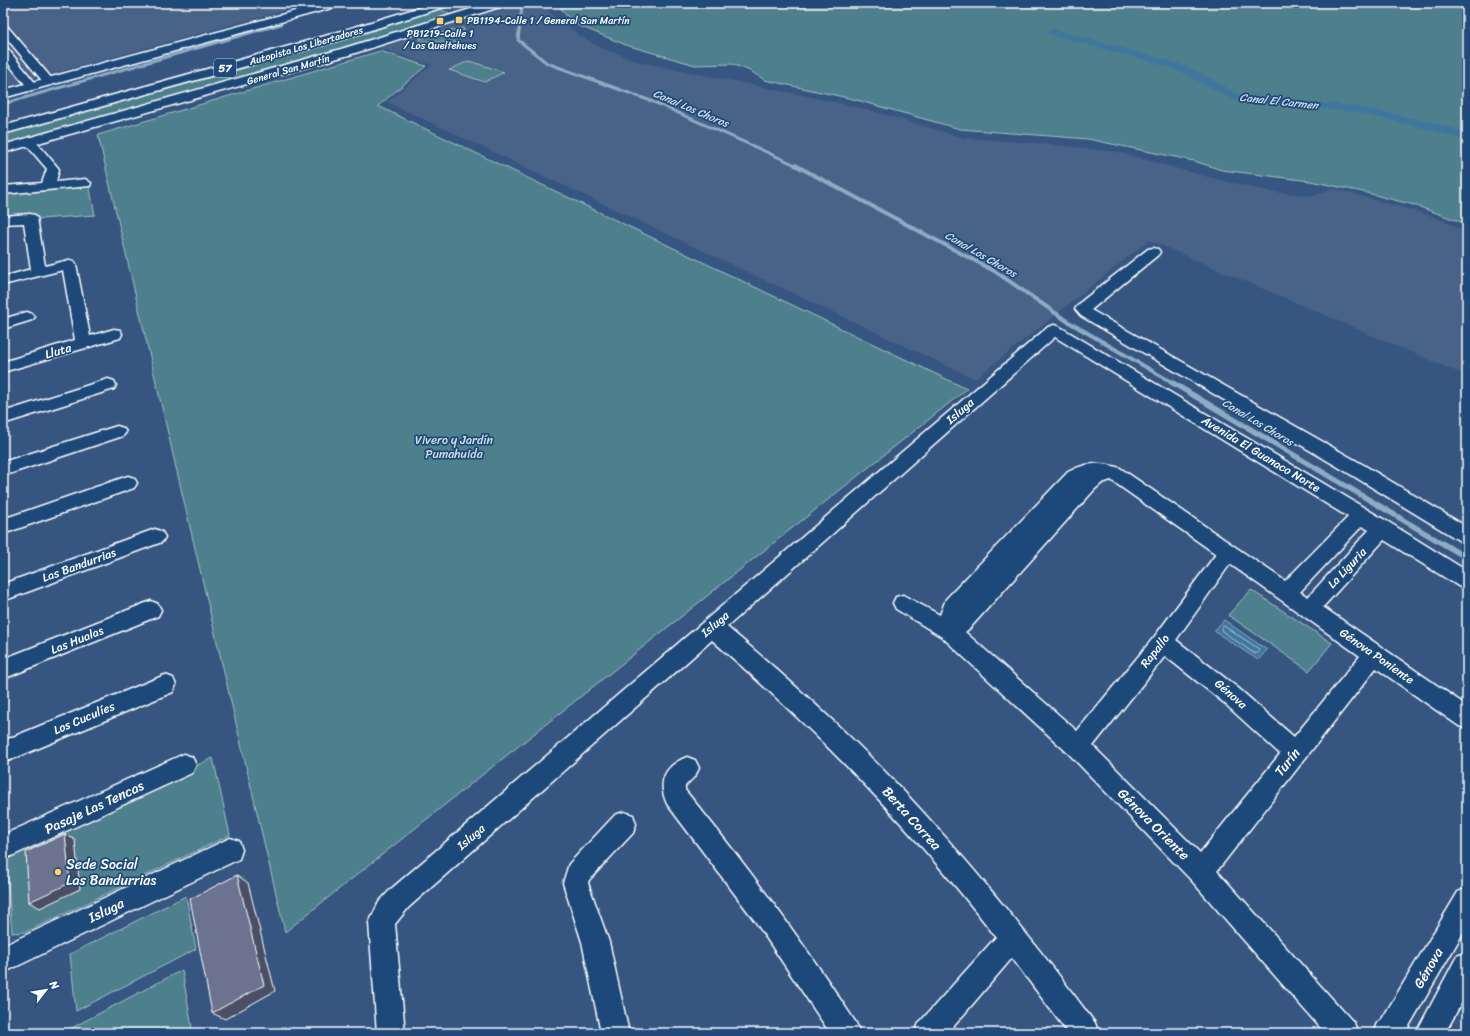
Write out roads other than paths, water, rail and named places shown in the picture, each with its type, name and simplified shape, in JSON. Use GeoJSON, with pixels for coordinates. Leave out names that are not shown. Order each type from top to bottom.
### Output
{"type":"FeatureCollection","features":[{"type":"Feature","properties":{"kind":"main road"},"geometry":{"type":"LineString","coordinates":[[3,94],[317,7],[339,3]]}},
{"type":"Feature","properties":{"kind":"main road","name":"Autopista Los Libertadores"},"geometry":{"type":"LineString","coordinates":[[215,58],[410,3]]}},
{"type":"Feature","properties":{"kind":"main road","name":"Autopista Los Libertadores"},"geometry":{"type":"LineString","coordinates":[[3,130],[342,35],[446,3]]}},
{"type":"Feature","properties":{"kind":"main road","name":"General San Martín"},"geometry":{"type":"LineString","coordinates":[[3,149],[345,52],[502,3]]}},
{"type":"Feature","properties":{"kind":"street"},"geometry":{"type":"LineString","coordinates":[[317,7],[332,3]]}},
{"type":"Feature","properties":{"kind":"street"},"geometry":{"type":"LineString","coordinates":[[3,28],[49,82]]}},
{"type":"Feature","properties":{"kind":"street"},"geometry":{"type":"LineString","coordinates":[[3,50],[32,86]]}},
{"type":"Feature","properties":{"kind":"street"},"geometry":{"type":"LineString","coordinates":[[29,141],[53,169],[53,174],[48,186]]}},
{"type":"Feature","properties":{"kind":"street"},"geometry":{"type":"LineString","coordinates":[[3,190],[85,182]]}},
{"type":"Feature","properties":{"kind":"street"},"geometry":{"type":"LineString","coordinates":[[3,220],[30,218],[39,272]]}},
{"type":"Feature","properties":{"kind":"street"},"geometry":{"type":"LineString","coordinates":[[1153,252],[1087,304],[1083,309],[1086,313],[1349,465],[1467,536]]}},
{"type":"Feature","properties":{"kind":"street"},"geometry":{"type":"LineString","coordinates":[[3,281],[69,264],[84,343]]}},
{"type":"Feature","properties":{"kind":"street"},"geometry":{"type":"LineString","coordinates":[[3,324],[27,317]]}},
{"type":"Feature","properties":{"kind":"street","name":"Avenida El Guanaco Norte"},"geometry":{"type":"LineString","coordinates":[[1054,330],[1361,514],[1467,581]]}},
{"type":"Feature","properties":{"kind":"street","name":"Isluga"},"geometry":{"type":"LineString","coordinates":[[392,1033],[382,923],[388,911],[400,898],[1054,330]]}},
{"type":"Feature","properties":{"kind":"street","name":"Lluta"},"geometry":{"type":"LineString","coordinates":[[3,367],[114,334]]}},
{"type":"Feature","properties":{"kind":"street"},"geometry":{"type":"LineString","coordinates":[[3,418],[108,385]]}},
{"type":"Feature","properties":{"kind":"street"},"geometry":{"type":"LineString","coordinates":[[3,469],[117,432]]}},
{"type":"Feature","properties":{"kind":"street"},"geometry":{"type":"LineString","coordinates":[[949,631],[963,622],[1026,540],[1088,484],[1105,474],[1114,473],[1287,592],[1361,514]]}},
{"type":"Feature","properties":{"kind":"street"},"geometry":{"type":"LineString","coordinates":[[3,527],[128,483]]}},
{"type":"Feature","properties":{"kind":"street","name":"La Liguria"},"geometry":{"type":"LineString","coordinates":[[1310,608],[1383,528]]}},
{"type":"Feature","properties":{"kind":"street","name":"Las Bandurrias"},"geometry":{"type":"LineString","coordinates":[[3,593],[155,537]]}},
{"type":"Feature","properties":{"kind":"street","name":"Rapallo"},"geometry":{"type":"LineString","coordinates":[[1078,747],[1163,642],[1228,552]]}},
{"type":"Feature","properties":{"kind":"street","name":"Génova Poniente"},"geometry":{"type":"LineString","coordinates":[[1287,592],[1467,719]]}},
{"type":"Feature","properties":{"kind":"street","name":"Génova Oriente"},"geometry":{"type":"LineString","coordinates":[[903,603],[949,631],[1078,747],[1201,872],[1344,1033]]}},
{"type":"Feature","properties":{"kind":"street","name":"Las Hualas"},"geometry":{"type":"LineString","coordinates":[[3,669],[151,610]]}},
{"type":"Feature","properties":{"kind":"street","name":"Berta Correa"},"geometry":{"type":"LineString","coordinates":[[712,627],[800,703],[873,775],[923,829],[1013,938],[1085,1033]]}},
{"type":"Feature","properties":{"kind":"street","name":"Génova"},"geometry":{"type":"LineString","coordinates":[[1163,642],[1212,678],[1253,713],[1294,752]]}},
{"type":"Feature","properties":{"kind":"street","name":"Turín"},"geometry":{"type":"LineString","coordinates":[[1201,872],[1294,752],[1374,654]]}},
{"type":"Feature","properties":{"kind":"street","name":"Los Cuculíes"},"geometry":{"type":"LineString","coordinates":[[3,752],[165,684]]}},
{"type":"Feature","properties":{"kind":"street","name":"Pasaje Las Tencas"},"geometry":{"type":"LineString","coordinates":[[3,848],[184,765]]}},
{"type":"Feature","properties":{"kind":"street"},"geometry":{"type":"LineString","coordinates":[[687,768],[674,780],[673,791],[675,796],[749,889],[804,967],[846,1033]]}},
{"type":"Feature","properties":{"kind":"street"},"geometry":{"type":"LineString","coordinates":[[615,1033],[594,935],[576,890],[575,881],[578,873],[624,824]]}},
{"type":"Feature","properties":{"kind":"street","name":"Isluga"},"geometry":{"type":"LineString","coordinates":[[3,960],[230,850]]}},
{"type":"Feature","properties":{"kind":"street","name":"Génova"},"geometry":{"type":"LineString","coordinates":[[1387,1033],[1392,1029],[1467,901]]}},
{"type":"Feature","properties":{"kind":"street"},"geometry":{"type":"LineString","coordinates":[[929,1033],[1013,938]]}},
{"type":"Feature","properties":{"kind":"street"},"geometry":{"type":"LineString","coordinates":[[1430,1033],[1467,966]]}},
{"type":"Feature","properties":{"kind":"water"},"geometry":{"type":"Polygon","coordinates":[[[1224,620],[1267,650],[1258,660],[1214,631],[1224,620]]]}},
{"type":"Feature","properties":{"kind":"waterway","name":"Canal Los Choros"},"geometry":{"type":"LineString","coordinates":[[519,3],[522,7],[518,40],[547,63],[651,101],[798,166]]}},
{"type":"Feature","properties":{"kind":"waterway"},"geometry":{"type":"LineString","coordinates":[[3,104],[281,24]]}},
{"type":"Feature","properties":{"kind":"waterway","name":"Canal El Carmen"},"geometry":{"type":"LineString","coordinates":[[1052,32],[1170,64],[1193,73],[1224,92],[1237,98],[1355,109],[1439,128],[1467,137]]}},
{"type":"Feature","properties":{"kind":"waterway","name":"Canal Los Choros"},"geometry":{"type":"LineString","coordinates":[[795,165],[996,272],[1067,321],[1173,383]]}},
{"type":"Feature","properties":{"kind":"waterway","name":"Canal Los Choros"},"geometry":{"type":"LineString","coordinates":[[1171,382],[1467,558]]}},
{"type":"Feature","properties":{"kind":"place","name":"PB1194-Calle 1 / General San Martín"},"geometry":{"type":"Point","coordinates":[459,20]}},
{"type":"Feature","properties":{"kind":"place","name":"PB1219-Calle 1 / Los Queltehues"},"geometry":{"type":"Point","coordinates":[440,21]}},
{"type":"Feature","properties":{"kind":"place","name":"Sede Social Las Bandurrias"},"geometry":{"type":"Point","coordinates":[58,872]}},
{"type":"Feature","properties":{"kind":"park label","name":"Vivero y Jardín Pumahuida"},"geometry":{"type":"Point","coordinates":[454,447]}}]}
